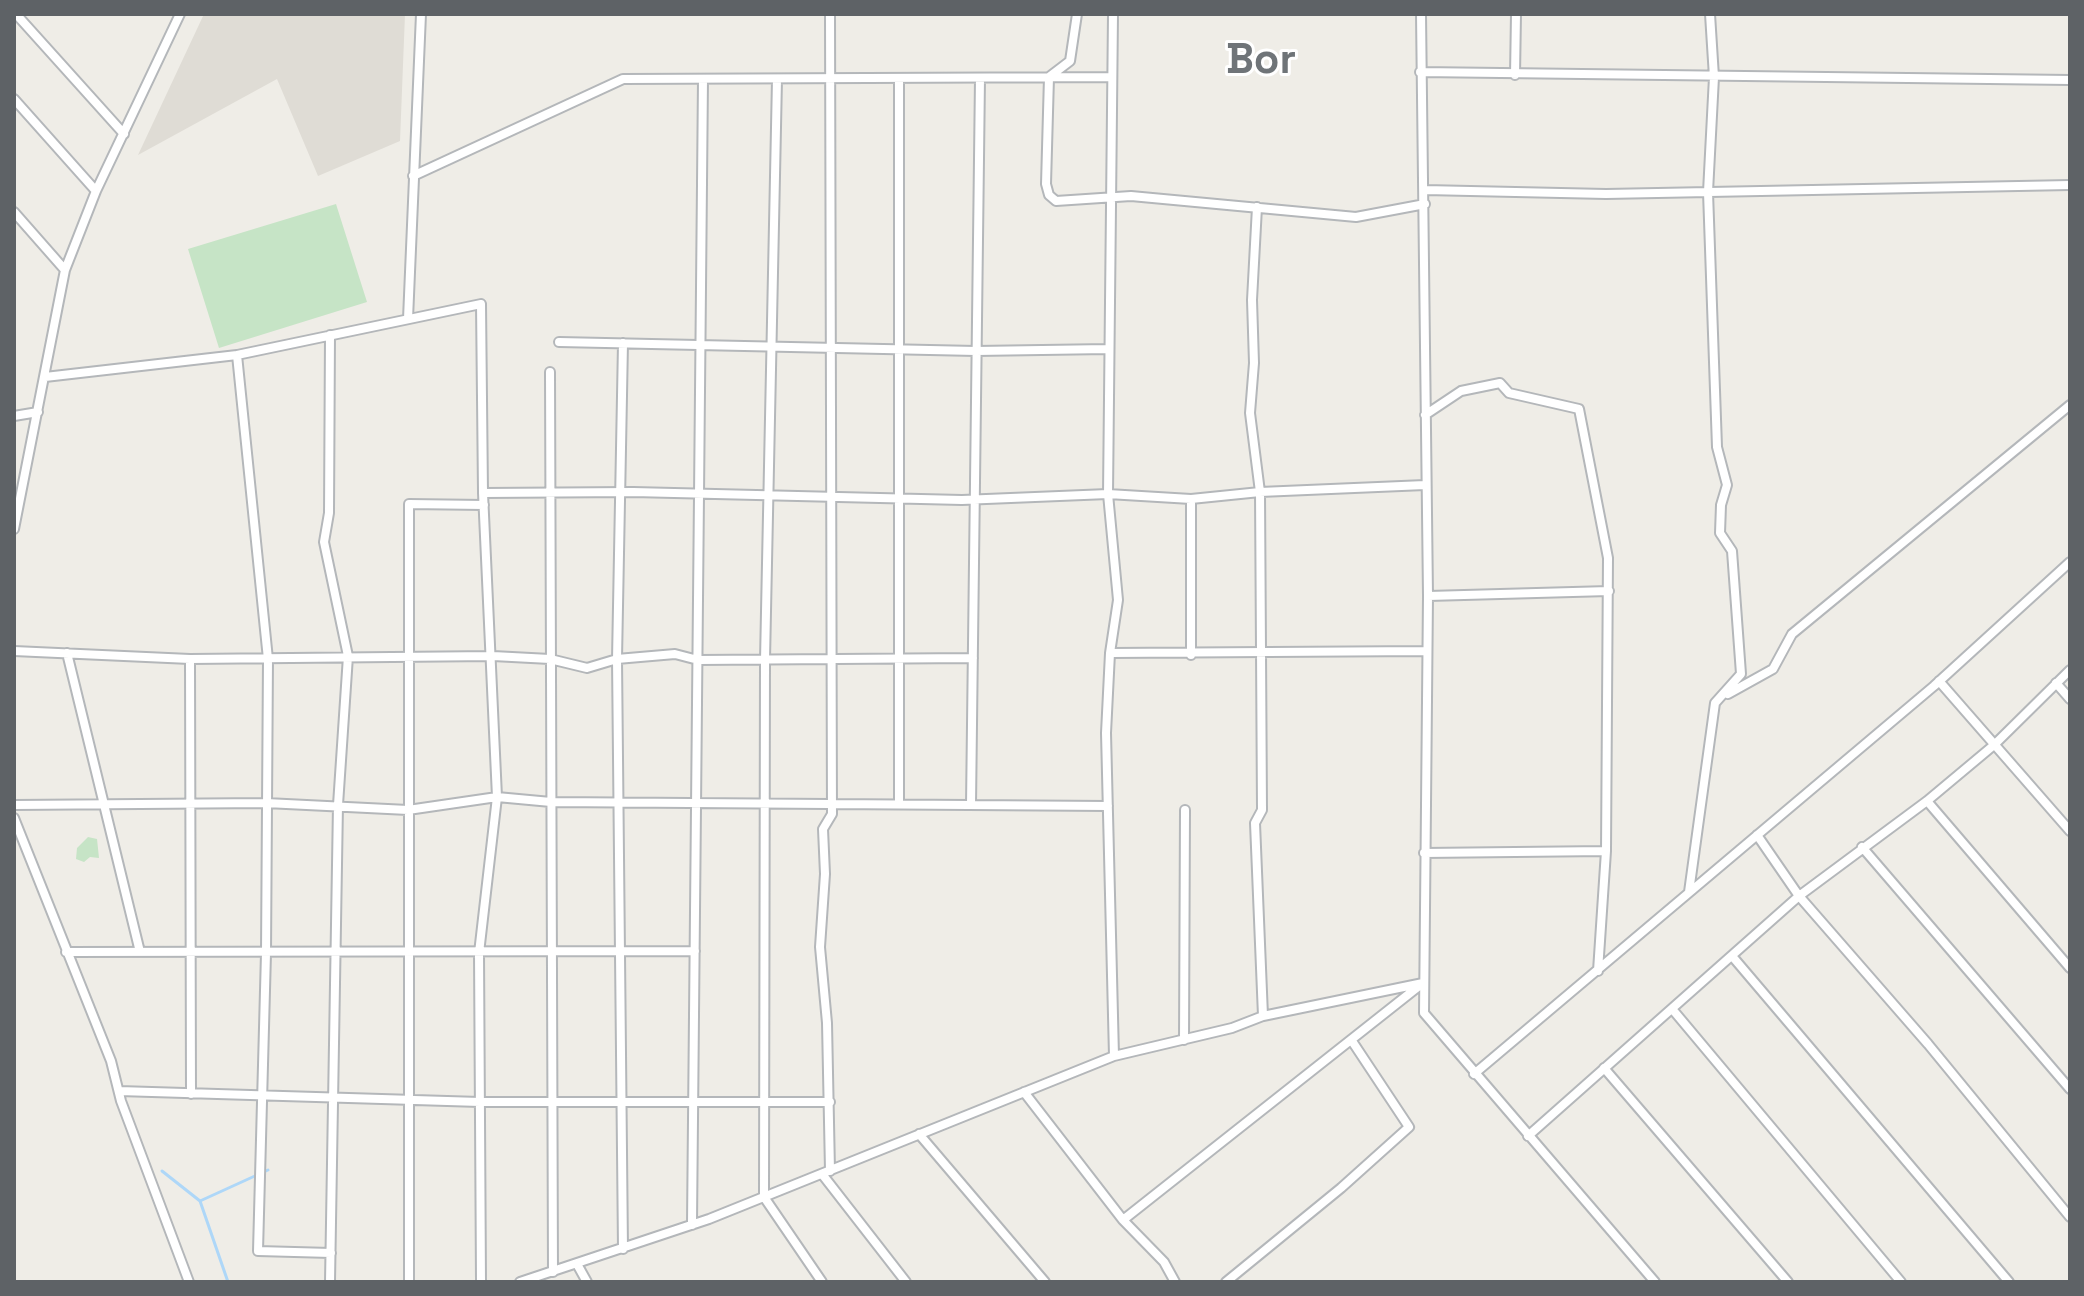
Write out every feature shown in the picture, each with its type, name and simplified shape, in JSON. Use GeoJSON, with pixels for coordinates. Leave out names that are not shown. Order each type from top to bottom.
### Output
{"type":"FeatureCollection","features":[{"type":"Feature","properties":{"kind":"street"},"geometry":{"type":"LineString","coordinates":[[16,14],[124,134]]}},
{"type":"Feature","properties":{"kind":"street"},"geometry":{"type":"LineString","coordinates":[[14,529],[65,270],[96,191],[180,14]]}},
{"type":"Feature","properties":{"kind":"street"},"geometry":{"type":"LineString","coordinates":[[408,319],[421,14]]}},
{"type":"Feature","properties":{"kind":"street"},"geometry":{"type":"LineString","coordinates":[[830,14],[833,802],[832,814],[823,829],[825,874],[820,947],[830,1102],[826,1172],[906,1282]]}},
{"type":"Feature","properties":{"kind":"street"},"geometry":{"type":"LineString","coordinates":[[1077,14],[1070,61],[1049,77],[1045,148],[1049,195],[1066,202],[1113,197],[1356,217],[1425,204]]}},
{"type":"Feature","properties":{"kind":"street"},"geometry":{"type":"LineString","coordinates":[[1113,14],[1108,494],[1118,591],[1110,653],[1106,733],[1114,1056]]}},
{"type":"Feature","properties":{"kind":"street"},"geometry":{"type":"LineString","coordinates":[[1421,14],[1428,596],[1424,1013],[1655,1282]]}},
{"type":"Feature","properties":{"kind":"street"},"geometry":{"type":"LineString","coordinates":[[1515,75],[1516,14]]}},
{"type":"Feature","properties":{"kind":"street"},"geometry":{"type":"LineString","coordinates":[[1689,892],[1715,703],[1741,674],[1732,551],[1720,533],[1721,505],[1727,485],[1717,447],[1708,192],[1714,77],[1710,14]]}},
{"type":"Feature","properties":{"kind":"street"},"geometry":{"type":"LineString","coordinates":[[1420,72],[2070,80]]}},
{"type":"Feature","properties":{"kind":"street"},"geometry":{"type":"LineString","coordinates":[[413,176],[623,79],[1112,77]]}},
{"type":"Feature","properties":{"kind":"street"},"geometry":{"type":"LineString","coordinates":[[899,78],[899,803]]}},
{"type":"Feature","properties":{"kind":"street"},"geometry":{"type":"LineString","coordinates":[[971,805],[980,78]]}},
{"type":"Feature","properties":{"kind":"street"},"geometry":{"type":"LineString","coordinates":[[692,1225],[703,79]]}},
{"type":"Feature","properties":{"kind":"street"},"geometry":{"type":"LineString","coordinates":[[777,79],[763,802],[764,1197],[822,1282]]}},
{"type":"Feature","properties":{"kind":"street"},"geometry":{"type":"LineString","coordinates":[[14,99],[96,191]]}},
{"type":"Feature","properties":{"kind":"street"},"geometry":{"type":"LineString","coordinates":[[1425,190],[1708,192],[2070,185]]}},
{"type":"Feature","properties":{"kind":"street"},"geometry":{"type":"LineString","coordinates":[[1257,207],[1250,413],[1260,492],[1262,810],[1255,823],[1263,1016]]}},
{"type":"Feature","properties":{"kind":"street"},"geometry":{"type":"LineString","coordinates":[[14,212],[65,270]]}},
{"type":"Feature","properties":{"kind":"street"},"geometry":{"type":"LineString","coordinates":[[45,377],[237,355],[481,304],[483,493],[493,656],[497,797],[479,953],[481,1282]]}},
{"type":"Feature","properties":{"kind":"street"},"geometry":{"type":"LineString","coordinates":[[330,335],[329,513],[324,542],[348,656],[338,805],[330,1282]]}},
{"type":"Feature","properties":{"kind":"street"},"geometry":{"type":"LineString","coordinates":[[559,342],[976,351],[1108,349]]}},
{"type":"Feature","properties":{"kind":"street"},"geometry":{"type":"LineString","coordinates":[[623,343],[617,659],[623,1249]]}},
{"type":"Feature","properties":{"kind":"street"},"geometry":{"type":"LineString","coordinates":[[237,355],[268,659],[266,953],[258,1251],[331,1253]]}},
{"type":"Feature","properties":{"kind":"street"},"geometry":{"type":"LineString","coordinates":[[550,372],[553,1272]]}},
{"type":"Feature","properties":{"kind":"street"},"geometry":{"type":"LineString","coordinates":[[1425,415],[1461,391],[1500,383],[1509,393],[1579,409],[1608,558],[1606,851],[1598,971]]}},
{"type":"Feature","properties":{"kind":"street"},"geometry":{"type":"LineString","coordinates":[[1715,703],[1743,682],[1773,669],[1792,634],[2070,405]]}},
{"type":"Feature","properties":{"kind":"street"},"geometry":{"type":"LineString","coordinates":[[14,416],[38,412]]}},
{"type":"Feature","properties":{"kind":"street"},"geometry":{"type":"LineString","coordinates":[[483,493],[700,493],[975,500],[1108,494],[1191,499],[1260,492],[1425,485]]}},
{"type":"Feature","properties":{"kind":"street"},"geometry":{"type":"LineString","coordinates":[[1191,499],[1191,655]]}},
{"type":"Feature","properties":{"kind":"street"},"geometry":{"type":"LineString","coordinates":[[409,1282],[409,504],[484,505]]}},
{"type":"Feature","properties":{"kind":"street"},"geometry":{"type":"LineString","coordinates":[[1474,1074],[1939,681],[2070,562]]}},
{"type":"Feature","properties":{"kind":"street"},"geometry":{"type":"LineString","coordinates":[[1428,596],[1609,591]]}},
{"type":"Feature","properties":{"kind":"street"},"geometry":{"type":"LineString","coordinates":[[14,651],[190,659],[493,656],[550,659],[587,668],[617,659],[675,654],[698,660],[973,658]]}},
{"type":"Feature","properties":{"kind":"street"},"geometry":{"type":"LineString","coordinates":[[1110,653],[1191,655],[1427,651]]}},
{"type":"Feature","properties":{"kind":"street"},"geometry":{"type":"LineString","coordinates":[[67,653],[101,804],[140,952]]}},
{"type":"Feature","properties":{"kind":"street"},"geometry":{"type":"LineString","coordinates":[[190,659],[191,1094]]}},
{"type":"Feature","properties":{"kind":"street"},"geometry":{"type":"LineString","coordinates":[[1528,1136],[1799,896],[1927,801],[1994,745],[2070,670]]}},
{"type":"Feature","properties":{"kind":"street"},"geometry":{"type":"LineString","coordinates":[[1939,681],[2070,831]]}},
{"type":"Feature","properties":{"kind":"street"},"geometry":{"type":"LineString","coordinates":[[2056,683],[2070,699]]}},
{"type":"Feature","properties":{"kind":"street"},"geometry":{"type":"LineString","coordinates":[[14,805],[266,803],[408,810],[497,797],[551,802],[1108,806]]}},
{"type":"Feature","properties":{"kind":"street"},"geometry":{"type":"LineString","coordinates":[[1927,801],[2070,968]]}},
{"type":"Feature","properties":{"kind":"street"},"geometry":{"type":"LineString","coordinates":[[1184,1040],[1185,810]]}},
{"type":"Feature","properties":{"kind":"street"},"geometry":{"type":"LineString","coordinates":[[14,818],[111,1061],[119,1091],[189,1282]]}},
{"type":"Feature","properties":{"kind":"street"},"geometry":{"type":"LineString","coordinates":[[1757,835],[1799,896],[1928,1044],[2070,1217]]}},
{"type":"Feature","properties":{"kind":"street"},"geometry":{"type":"LineString","coordinates":[[1862,847],[2070,1089]]}},
{"type":"Feature","properties":{"kind":"street"},"geometry":{"type":"LineString","coordinates":[[1424,853],[1606,851]]}},
{"type":"Feature","properties":{"kind":"street"},"geometry":{"type":"LineString","coordinates":[[66,952],[695,951]]}},
{"type":"Feature","properties":{"kind":"street"},"geometry":{"type":"LineString","coordinates":[[1732,956],[2009,1282]]}},
{"type":"Feature","properties":{"kind":"street"},"geometry":{"type":"LineString","coordinates":[[520,1282],[692,1225],[1114,1056],[1184,1040],[1263,1016],[1423,983]]}},
{"type":"Feature","properties":{"kind":"street"},"geometry":{"type":"LineString","coordinates":[[1123,1220],[1423,983]]}},
{"type":"Feature","properties":{"kind":"street"},"geometry":{"type":"LineString","coordinates":[[1673,1010],[1901,1282]]}},
{"type":"Feature","properties":{"kind":"street"},"geometry":{"type":"LineString","coordinates":[[1226,1282],[1341,1188],[1409,1127],[1352,1041]]}},
{"type":"Feature","properties":{"kind":"street"},"geometry":{"type":"LineString","coordinates":[[1604,1068],[1788,1282]]}},
{"type":"Feature","properties":{"kind":"street"},"geometry":{"type":"LineString","coordinates":[[119,1091],[480,1102],[830,1102]]}},
{"type":"Feature","properties":{"kind":"street"},"geometry":{"type":"LineString","coordinates":[[1024,1092],[1123,1220],[1164,1262],[1175,1282]]}},
{"type":"Feature","properties":{"kind":"street"},"geometry":{"type":"LineString","coordinates":[[919,1134],[1045,1282]]}},
{"type":"Feature","properties":{"kind":"street"},"geometry":{"type":"LineString","coordinates":[[577,1264],[587,1282]]}},
{"type":"Feature","properties":{"kind":"shaded area"},"geometry":{"type":"Polygon","coordinates":[[[204,14],[405,14],[400,141],[318,176],[277,79],[138,155],[204,14]]]}},
{"type":"Feature","properties":{"kind":"green space"},"geometry":{"type":"Polygon","coordinates":[[[336,204],[367,302],[219,348],[188,249],[336,204]]]}},
{"type":"Feature","properties":{"kind":"green space"},"geometry":{"type":"Polygon","coordinates":[[[88,837],[97,839],[99,858],[90,857],[84,862],[76,859],[77,848],[88,837]]]}},
{"type":"Feature","properties":{"kind":"waterway"},"geometry":{"type":"LineString","coordinates":[[200,1201],[268,1170]]}},
{"type":"Feature","properties":{"kind":"waterway"},"geometry":{"type":"LineString","coordinates":[[162,1171],[200,1201],[228,1282]]}},
{"type":"Feature","properties":{"kind":"district","name":"Bor"},"geometry":{"type":"Point","coordinates":[1261,62]}}]}
